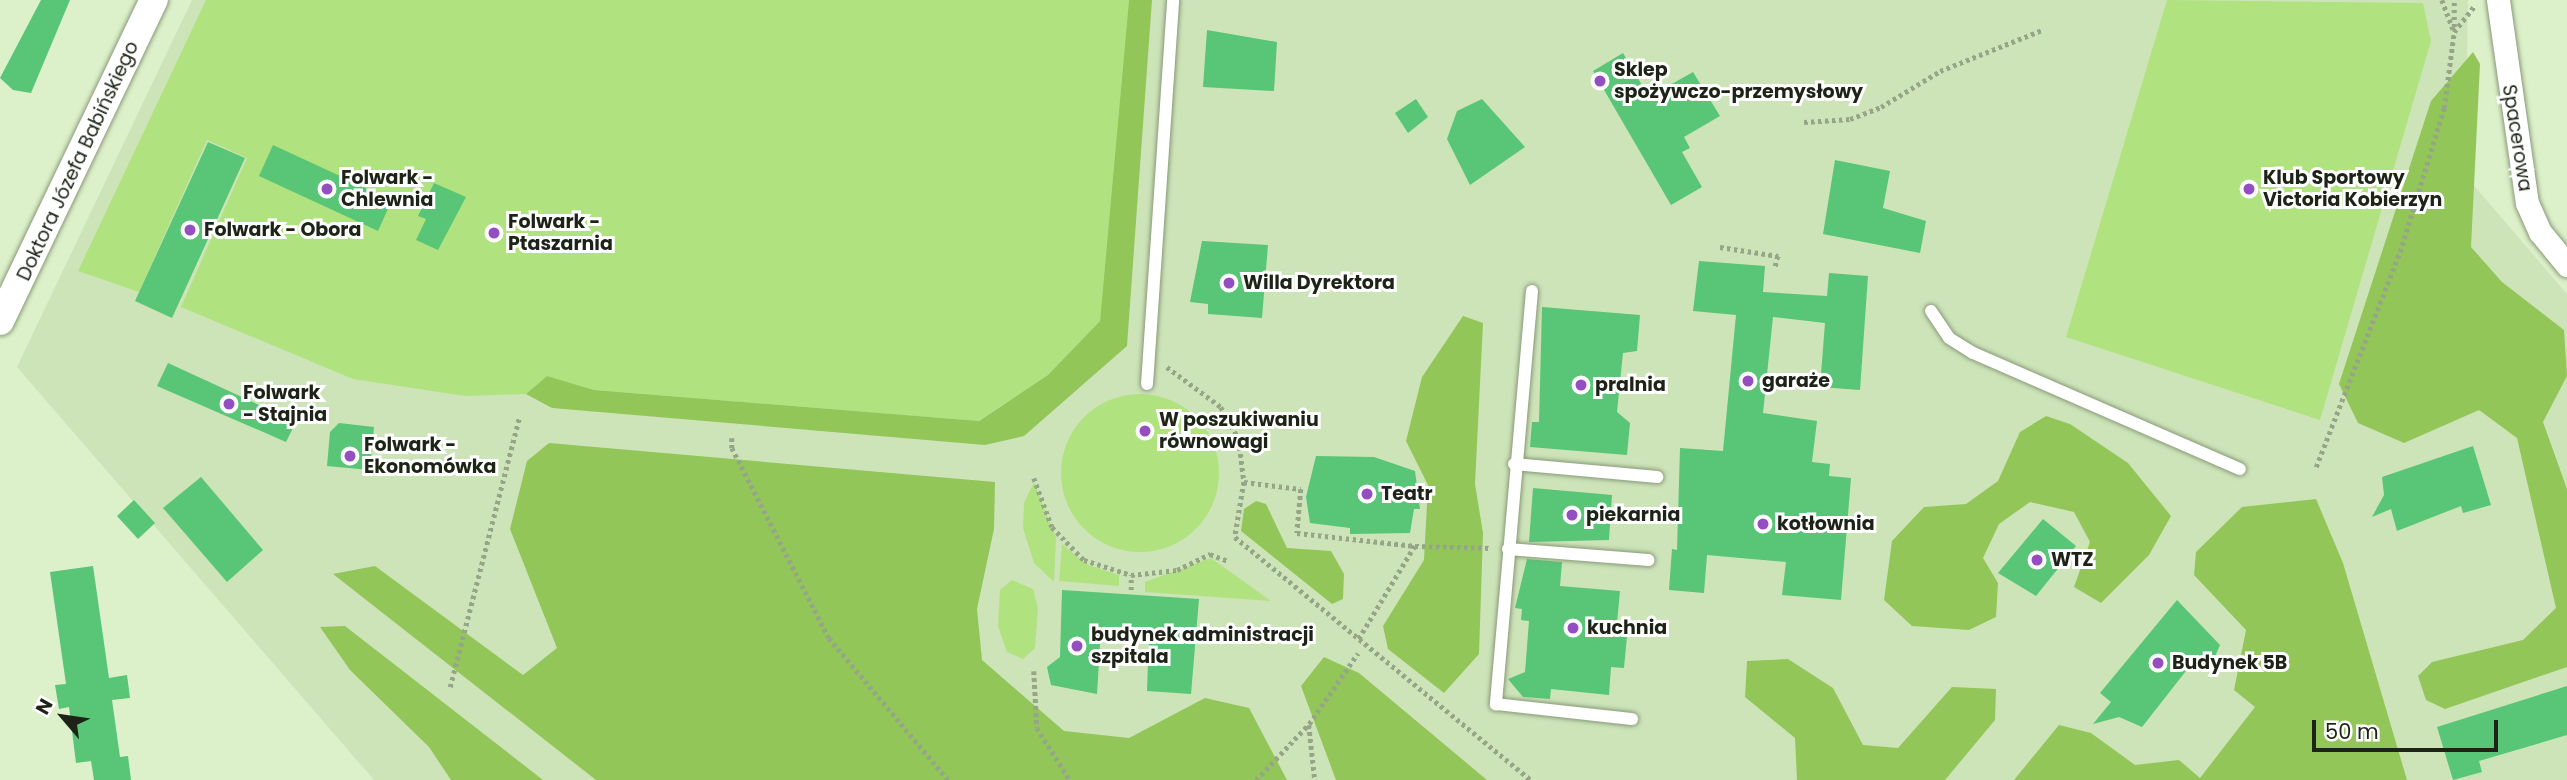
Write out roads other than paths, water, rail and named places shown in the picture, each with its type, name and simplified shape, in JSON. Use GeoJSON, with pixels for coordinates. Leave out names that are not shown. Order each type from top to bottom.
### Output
{"type":"FeatureCollection","features":[{"type":"Feature","properties":{"kind":"street","name":"Doktora Józefa Babińskiego"},"geometry":{"type":"LineString","coordinates":[[0,321],[154,0]]}},
{"type":"Feature","properties":{"kind":"street","name":"Spacerowa"},"geometry":{"type":"LineString","coordinates":[[2498,0],[2524,190],[2540,232],[2567,265]]}},
{"type":"Feature","properties":{"kind":"lane"},"geometry":{"type":"LineString","coordinates":[[1147,384],[1173,0]]}},
{"type":"Feature","properties":{"kind":"lane"},"geometry":{"type":"LineString","coordinates":[[1532,291],[1514,464],[1496,704],[1632,719]]}},
{"type":"Feature","properties":{"kind":"lane"},"geometry":{"type":"LineString","coordinates":[[1931,311],[1949,338],[1973,353],[2240,469]]}},
{"type":"Feature","properties":{"kind":"lane"},"geometry":{"type":"LineString","coordinates":[[1514,464],[1657,477]]}},
{"type":"Feature","properties":{"kind":"lane"},"geometry":{"type":"LineString","coordinates":[[1508,549],[1649,560]]}},
{"type":"Feature","properties":{"kind":"place","name":"Sklep spożywczo-przemysłowy"},"geometry":{"type":"Point","coordinates":[1600,81]}},
{"type":"Feature","properties":{"kind":"place","name":"Folwark - Chlewnia"},"geometry":{"type":"Point","coordinates":[327,189]}},
{"type":"Feature","properties":{"kind":"place","name":"Klub Sportowy Victoria Kobierzyn"},"geometry":{"type":"Point","coordinates":[2249,189]}},
{"type":"Feature","properties":{"kind":"place","name":"Folwark - Obora"},"geometry":{"type":"Point","coordinates":[190,230]}},
{"type":"Feature","properties":{"kind":"place","name":"Folwark - Ptaszarnia"},"geometry":{"type":"Point","coordinates":[494,233]}},
{"type":"Feature","properties":{"kind":"place","name":"Willa Dyrektora"},"geometry":{"type":"Point","coordinates":[1229,283]}},
{"type":"Feature","properties":{"kind":"place","name":"garaże"},"geometry":{"type":"Point","coordinates":[1748,381]}},
{"type":"Feature","properties":{"kind":"place","name":"pralnia"},"geometry":{"type":"Point","coordinates":[1581,385]}},
{"type":"Feature","properties":{"kind":"place","name":"Folwark - Stajnia"},"geometry":{"type":"Point","coordinates":[229,404]}},
{"type":"Feature","properties":{"kind":"place","name":"W poszukiwaniu równowagi"},"geometry":{"type":"Point","coordinates":[1145,431]}},
{"type":"Feature","properties":{"kind":"place","name":"Folwark - Ekonomówka"},"geometry":{"type":"Point","coordinates":[350,456]}},
{"type":"Feature","properties":{"kind":"place","name":"Teatr"},"geometry":{"type":"Point","coordinates":[1367,494]}},
{"type":"Feature","properties":{"kind":"place","name":"piekarnia"},"geometry":{"type":"Point","coordinates":[1572,515]}},
{"type":"Feature","properties":{"kind":"place","name":"kotłownia"},"geometry":{"type":"Point","coordinates":[1763,524]}},
{"type":"Feature","properties":{"kind":"place","name":"WTZ"},"geometry":{"type":"Point","coordinates":[2037,560]}},
{"type":"Feature","properties":{"kind":"place","name":"kuchnia"},"geometry":{"type":"Point","coordinates":[1573,628]}},
{"type":"Feature","properties":{"kind":"place","name":"budynek administracji szpitala"},"geometry":{"type":"Point","coordinates":[1077,646]}},
{"type":"Feature","properties":{"kind":"place","name":"Budynek 5B"},"geometry":{"type":"Point","coordinates":[2158,663]}}]}
